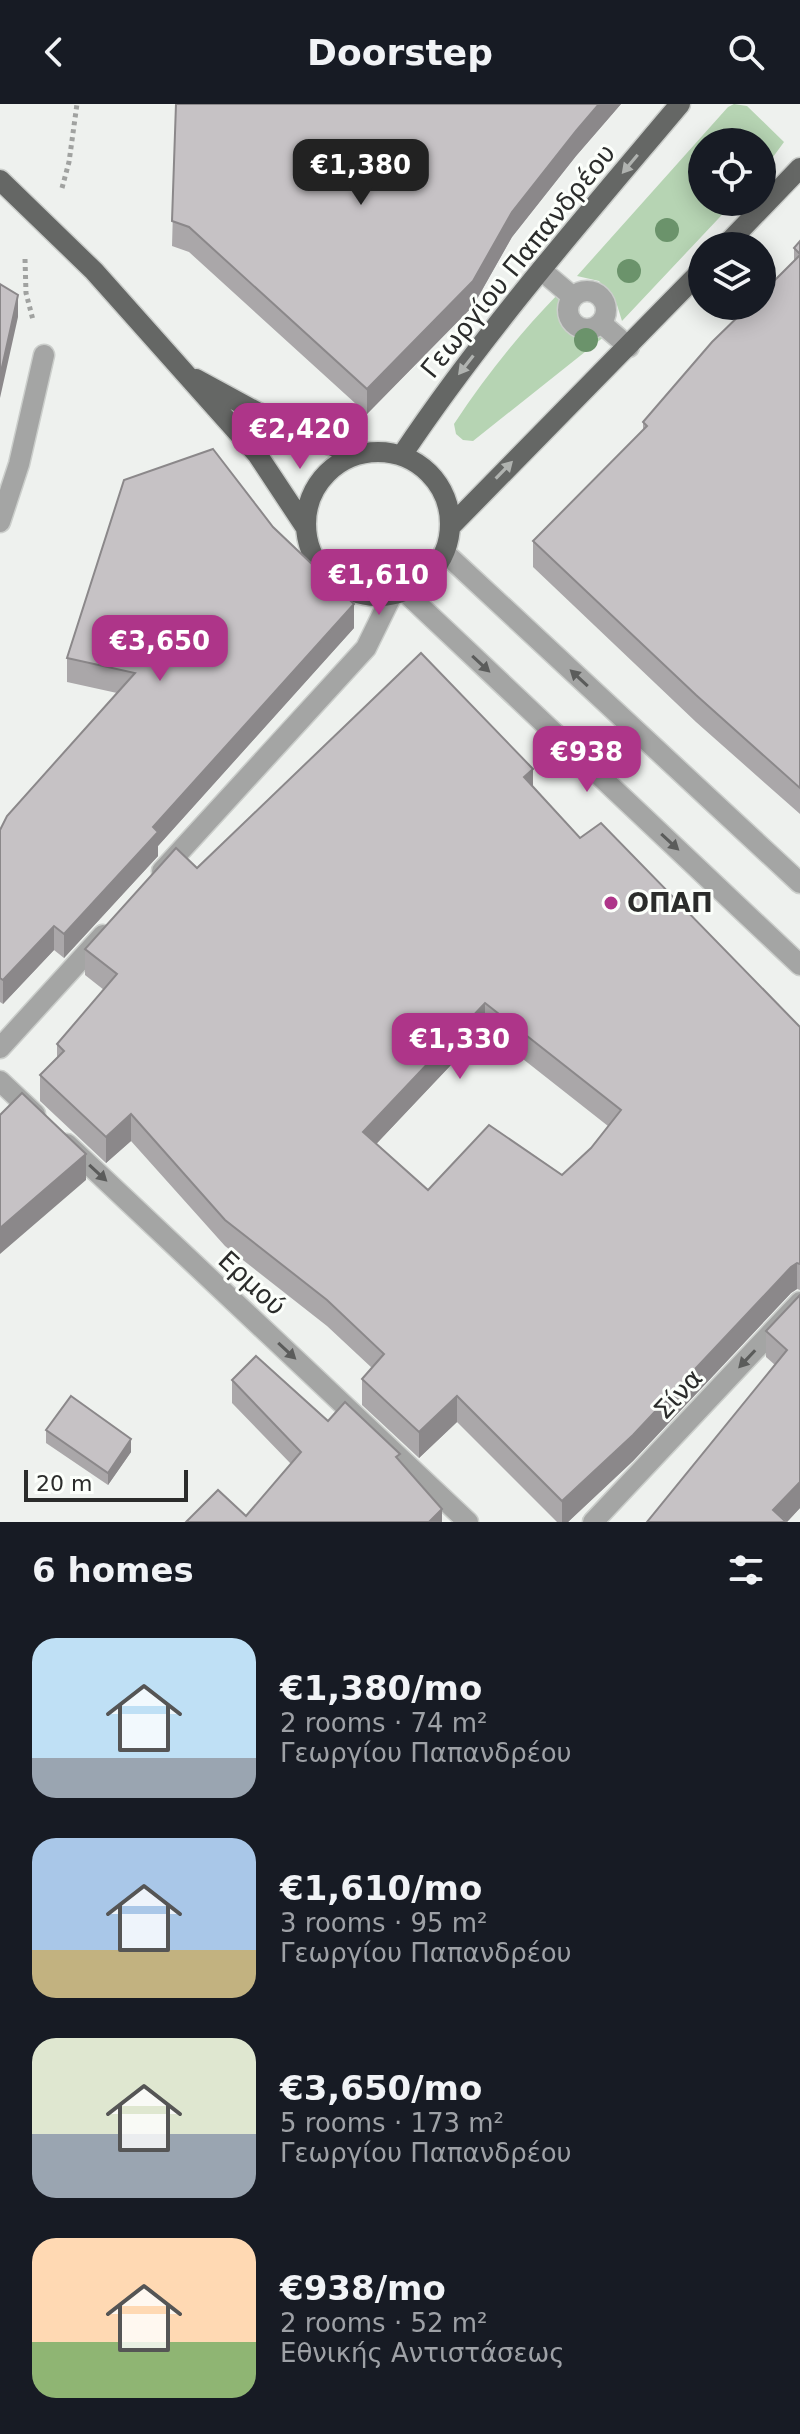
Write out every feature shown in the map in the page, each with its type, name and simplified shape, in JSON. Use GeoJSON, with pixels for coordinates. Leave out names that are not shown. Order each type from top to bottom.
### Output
{"type":"FeatureCollection","features":[{"type":"Feature","properties":{"kind":"main road","name":"Γεωργίου Παπανδρέου"},"geometry":{"type":"LineString","coordinates":[[402,455],[450,385],[541,270],[680,104]]}},
{"type":"Feature","properties":{"kind":"main road"},"geometry":{"type":"LineString","coordinates":[[738,232],[800,168]]}},
{"type":"Feature","properties":{"kind":"main road"},"geometry":{"type":"LineString","coordinates":[[0,180],[94,271],[257,454],[306,528]]}},
{"type":"Feature","properties":{"kind":"main road"},"geometry":{"type":"LineString","coordinates":[[450,527],[688,285]]}},
{"type":"Feature","properties":{"kind":"main road"},"geometry":{"type":"LineString","coordinates":[[182,372],[279,424],[355,455]]}},
{"type":"Feature","properties":{"kind":"main road"},"geometry":{"type":"LineString","coordinates":[[378,451],[402,455],[422,466],[437,483],[447,503],[450,527],[444,552],[435,568],[420,582],[398,593],[367,595],[344,587],[324,573],[311,552],[306,528],[308,505],[318,483],[335,466],[355,455],[378,451]]}},
{"type":"Feature","properties":{"kind":"street"},"geometry":{"type":"LineString","coordinates":[[541,270],[573,297],[568,308],[575,325],[587,329],[601,323],[629,347]]}},
{"type":"Feature","properties":{"kind":"street"},"geometry":{"type":"LineString","coordinates":[[0,522],[19,464],[44,355]]}},
{"type":"Feature","properties":{"kind":"street"},"geometry":{"type":"LineString","coordinates":[[444,552],[800,883]]}},
{"type":"Feature","properties":{"kind":"street"},"geometry":{"type":"LineString","coordinates":[[151,883],[366,648],[398,593],[800,965]]}},
{"type":"Feature","properties":{"kind":"street"},"geometry":{"type":"LineString","coordinates":[[0,1048],[118,918]]}},
{"type":"Feature","properties":{"kind":"street","name":"Ερμού"},"geometry":{"type":"LineString","coordinates":[[0,1081],[468,1522]]}},
{"type":"Feature","properties":{"kind":"street","name":"Σίνα"},"geometry":{"type":"LineString","coordinates":[[593,1522],[800,1302]]}},
{"type":"Feature","properties":{"kind":"path"},"geometry":{"type":"LineString","coordinates":[[51,227],[69,162],[77,104]]}},
{"type":"Feature","properties":{"kind":"path"},"geometry":{"type":"LineString","coordinates":[[23,200],[26,293],[44,355]]}},
{"type":"Feature","properties":{"kind":"green space"},"geometry":{"type":"Polygon","coordinates":[[[734,104],[747,106],[770,128],[709,128],[734,104]]]}},
{"type":"Feature","properties":{"kind":"green space"},"geometry":{"type":"Polygon","coordinates":[[[776,134],[784,142],[776,153],[776,134]]]}},
{"type":"Feature","properties":{"kind":"green space"},"geometry":{"type":"Polygon","coordinates":[[[688,152],[688,216],[721,216],[706,232],[688,232],[688,251],[622,321],[617,305],[599,281],[577,276],[688,152]]]}},
{"type":"Feature","properties":{"kind":"green space"},"geometry":{"type":"Polygon","coordinates":[[[559,293],[561,325],[570,332],[605,336],[473,441],[463,440],[456,434],[454,424],[504,356],[559,293]]]}},
{"type":"Feature","properties":{"kind":"building"},"geometry":{"type":"Polygon","coordinates":[[[176,104],[599,104],[512,212],[473,281],[367,389],[189,227],[172,221],[176,104]]]}},
{"type":"Feature","properties":{"kind":"building"},"geometry":{"type":"Polygon","coordinates":[[[800,255],[800,788],[533,541],[647,426],[643,422],[735,320],[776,320],[776,279],[800,255]]]}},
{"type":"Feature","properties":{"kind":"building"},"geometry":{"type":"Polygon","coordinates":[[[0,284],[18,295],[0,376],[0,284]]]}},
{"type":"Feature","properties":{"kind":"building"},"geometry":{"type":"Polygon","coordinates":[[[213,449],[273,527],[354,604],[153,827],[158,832],[64,934],[54,926],[3,980],[0,978],[0,830],[7,816],[135,673],[67,658],[124,480],[213,449]]]}},
{"type":"Feature","properties":{"kind":"building"},"geometry":{"type":"Polygon","coordinates":[[[421,653],[533,769],[524,777],[580,838],[601,823],[800,1027],[800,1264],[791,1267],[633,1435],[562,1501],[457,1396],[419,1432],[362,1379],[384,1354],[327,1300],[225,1220],[131,1114],[106,1137],[40,1075],[64,1051],[57,1044],[117,974],[85,949],[176,848],[197,868],[421,653]],[[485,1003],[363,1132],[428,1190],[489,1125],[562,1175],[591,1148],[621,1110],[485,1003]]]}},
{"type":"Feature","properties":{"kind":"building"},"geometry":{"type":"Polygon","coordinates":[[[22,1093],[86,1154],[0,1228],[0,1115],[22,1093]]]}},
{"type":"Feature","properties":{"kind":"building"},"geometry":{"type":"Polygon","coordinates":[[[800,1295],[800,1482],[773,1510],[786,1522],[647,1522],[787,1350],[766,1331],[800,1295]]]}},
{"type":"Feature","properties":{"kind":"building"},"geometry":{"type":"Polygon","coordinates":[[[256,1356],[328,1421],[345,1402],[400,1454],[396,1457],[442,1509],[429,1522],[186,1522],[218,1490],[246,1516],[301,1452],[232,1380],[256,1356]]]}},
{"type":"Feature","properties":{"kind":"building"},"geometry":{"type":"Polygon","coordinates":[[[71,1396],[131,1439],[108,1473],[46,1430],[71,1396]]]}},
{"type":"Feature","properties":{"kind":"place","name":"ΟΠΑΠ"},"geometry":{"type":"Point","coordinates":[611,903]}}]}
